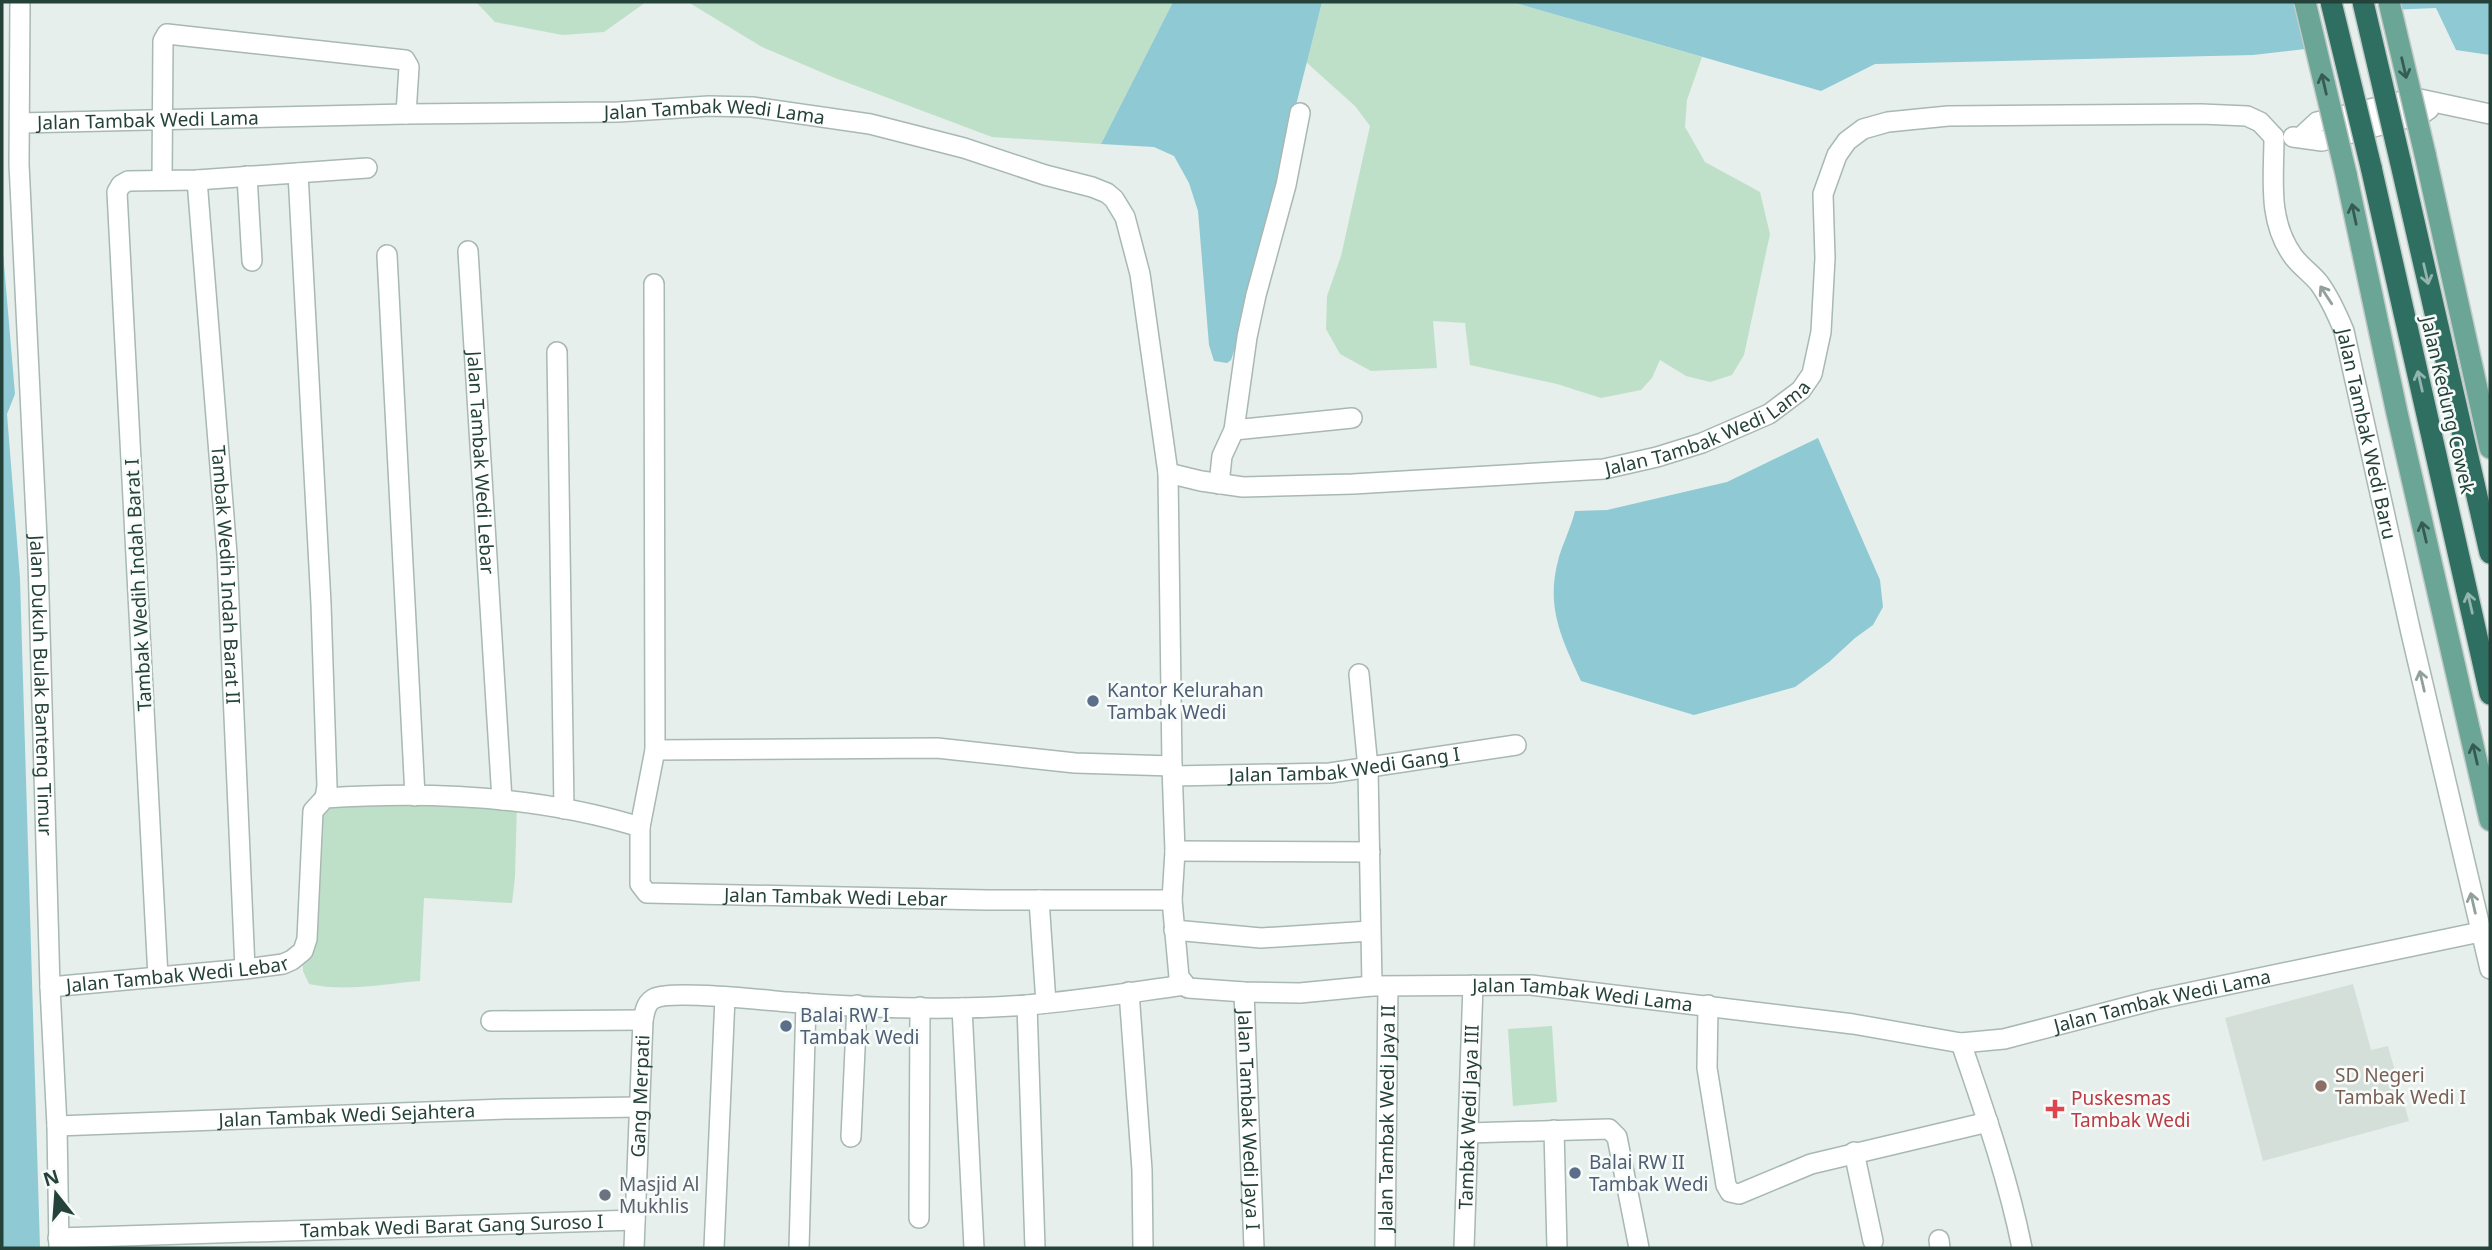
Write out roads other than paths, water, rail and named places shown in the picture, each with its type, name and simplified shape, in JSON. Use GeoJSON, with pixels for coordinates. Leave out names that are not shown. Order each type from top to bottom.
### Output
{"type":"FeatureCollection","features":[{"type":"Feature","properties":{"kind":"highway","name":"Jalan Kedung Cowek"},"geometry":{"type":"LineString","coordinates":[[2332,2],[2490,694]]}},
{"type":"Feature","properties":{"kind":"highway","name":"Jalan Kedung Cowek"},"geometry":{"type":"LineString","coordinates":[[2362,2],[2490,554]]}},
{"type":"Feature","properties":{"kind":"main road"},"geometry":{"type":"LineString","coordinates":[[2305,2],[2490,820]]}},
{"type":"Feature","properties":{"kind":"main road"},"geometry":{"type":"LineString","coordinates":[[2389,2],[2490,448]]}},
{"type":"Feature","properties":{"kind":"street","name":"Jalan Dukuh Bulak Banteng Timur"},"geometry":{"type":"LineString","coordinates":[[20,2],[19,164],[38,560],[50,987],[57,1126],[58,1243]]}},
{"type":"Feature","properties":{"kind":"street"},"geometry":{"type":"LineString","coordinates":[[367,169],[162,180],[163,41],[167,34],[405,60],[409,67],[406,114]]}},
{"type":"Feature","properties":{"kind":"street"},"geometry":{"type":"LineString","coordinates":[[2274,136],[2322,141],[2422,114],[2437,103],[2490,115]]}},
{"type":"Feature","properties":{"kind":"street","name":"Jalan Tambak Wedi Lama"},"geometry":{"type":"LineString","coordinates":[[20,123],[752,107],[870,124],[964,148],[1045,175],[1092,187],[1114,199],[1125,217],[1140,274],[1168,473],[1175,851],[1171,900],[1179,977],[1191,989],[1300,993],[1380,987],[1531,985],[1853,1024],[1961,1043],[2004,1039],[2154,1000],[2480,932]]}},
{"type":"Feature","properties":{"kind":"street"},"geometry":{"type":"LineString","coordinates":[[1219,484],[1222,456],[1234,430],[1247,337],[1256,295],[1286,185],[1300,113]]}},
{"type":"Feature","properties":{"kind":"street","name":"Jalan Tambak Wedi Lama"},"geometry":{"type":"LineString","coordinates":[[1168,473],[1243,487],[1353,484],[1604,468],[1657,457],[1702,443],[1769,414],[1801,390],[1812,373],[1821,332],[1825,258],[1823,194],[1837,155],[1847,141],[1863,129],[1888,121],[1948,116],[2201,114],[2247,116],[2260,122],[2274,136]]}},
{"type":"Feature","properties":{"kind":"street","name":"Jalan Tambak Wedi Baru"},"geometry":{"type":"LineString","coordinates":[[2274,136],[2274,211],[2283,239],[2294,257],[2318,282],[2332,303],[2344,331],[2411,634],[2490,969]]}},
{"type":"Feature","properties":{"kind":"street"},"geometry":{"type":"LineString","coordinates":[[298,173],[321,604],[327,786],[325,797],[415,796],[502,800],[564,809],[640,827],[655,750],[654,284]]}},
{"type":"Feature","properties":{"kind":"street"},"geometry":{"type":"LineString","coordinates":[[247,176],[252,261]]}},
{"type":"Feature","properties":{"kind":"street","name":"Tambak Wedih Indah Barat I"},"geometry":{"type":"LineString","coordinates":[[158,977],[117,192],[128,181],[162,180]]}},
{"type":"Feature","properties":{"kind":"street","name":"Tambak Wedih Indah Barat II"},"geometry":{"type":"LineString","coordinates":[[197,180],[228,554],[246,970]]}},
{"type":"Feature","properties":{"kind":"street","name":"Jalan Tambak Wedi Lebar"},"geometry":{"type":"LineString","coordinates":[[468,251],[502,800]]}},
{"type":"Feature","properties":{"kind":"street"},"geometry":{"type":"LineString","coordinates":[[387,254],[415,796]]}},
{"type":"Feature","properties":{"kind":"street"},"geometry":{"type":"LineString","coordinates":[[557,352],[564,809]]}},
{"type":"Feature","properties":{"kind":"street"},"geometry":{"type":"LineString","coordinates":[[1234,430],[1352,418]]}},
{"type":"Feature","properties":{"kind":"street","name":"Jalan Tambak Wedi Jaya II"},"geometry":{"type":"LineString","coordinates":[[1359,674],[1368,768],[1370,931],[1380,987],[1385,1248]]}},
{"type":"Feature","properties":{"kind":"street","name":"Jalan Tambak Wedi Gang I"},"geometry":{"type":"LineString","coordinates":[[655,750],[937,748],[1172,771],[1331,773],[1516,746]]}},
{"type":"Feature","properties":{"kind":"street","name":"Jalan Tambak Wedi Lebar"},"geometry":{"type":"LineString","coordinates":[[50,987],[246,970],[292,960],[303,951],[306,939],[313,811],[325,797]]}},
{"type":"Feature","properties":{"kind":"street","name":"Jalan Tambak Wedi Lebar"},"geometry":{"type":"LineString","coordinates":[[640,827],[640,884],[647,893],[1171,900]]}},
{"type":"Feature","properties":{"kind":"street"},"geometry":{"type":"LineString","coordinates":[[1175,851],[1370,852]]}},
{"type":"Feature","properties":{"kind":"street"},"geometry":{"type":"LineString","coordinates":[[1035,1248],[1039,900]]}},
{"type":"Feature","properties":{"kind":"street"},"geometry":{"type":"LineString","coordinates":[[1174,930],[1261,938],[1370,931]]}},
{"type":"Feature","properties":{"kind":"street"},"geometry":{"type":"LineString","coordinates":[[714,1248],[725,997],[806,1003],[962,1008],[1037,1004],[1185,985]]}},
{"type":"Feature","properties":{"kind":"street","name":"Tambak Wedi Jaya III"},"geometry":{"type":"LineString","coordinates":[[1464,1248],[1474,985]]}},
{"type":"Feature","properties":{"kind":"street"},"geometry":{"type":"LineString","coordinates":[[1129,992],[1142,1171],[1143,1248]]}},
{"type":"Feature","properties":{"kind":"street","name":"Jalan Tambak Wedi Jaya I"},"geometry":{"type":"LineString","coordinates":[[1244,992],[1254,1248]]}},
{"type":"Feature","properties":{"kind":"street","name":"Gang Merpati"},"geometry":{"type":"LineString","coordinates":[[634,1248],[643,1020],[646,1006],[653,999],[663,996],[725,997]]}},
{"type":"Feature","properties":{"kind":"street"},"geometry":{"type":"LineString","coordinates":[[799,1248],[806,1003]]}},
{"type":"Feature","properties":{"kind":"street"},"geometry":{"type":"LineString","coordinates":[[851,1137],[857,1005]]}},
{"type":"Feature","properties":{"kind":"street"},"geometry":{"type":"LineString","coordinates":[[1708,1005],[1707,1068],[1726,1185],[1730,1192],[1739,1194],[1811,1164],[1854,1152],[1988,1122]]}},
{"type":"Feature","properties":{"kind":"street"},"geometry":{"type":"LineString","coordinates":[[919,1218],[920,1007]]}},
{"type":"Feature","properties":{"kind":"street"},"geometry":{"type":"LineString","coordinates":[[962,1008],[974,1248]]}},
{"type":"Feature","properties":{"kind":"street"},"geometry":{"type":"LineString","coordinates":[[491,1021],[643,1020]]}},
{"type":"Feature","properties":{"kind":"street"},"geometry":{"type":"LineString","coordinates":[[1961,1043],[1988,1122],[2022,1248]]}},
{"type":"Feature","properties":{"kind":"street","name":"Jalan Tambak Wedi Sejahtera"},"geometry":{"type":"LineString","coordinates":[[57,1126],[505,1109],[639,1107]]}},
{"type":"Feature","properties":{"kind":"street"},"geometry":{"type":"LineString","coordinates":[[1554,1130],[1557,1248]]}},
{"type":"Feature","properties":{"kind":"street"},"geometry":{"type":"LineString","coordinates":[[1468,1133],[1613,1131],[1617,1137],[1639,1248]]}},
{"type":"Feature","properties":{"kind":"street"},"geometry":{"type":"LineString","coordinates":[[1854,1152],[1873,1241]]}},
{"type":"Feature","properties":{"kind":"street","name":"Tambak Wedi Barat Gang Suroso I"},"geometry":{"type":"LineString","coordinates":[[58,1243],[635,1220]]}},
{"type":"Feature","properties":{"kind":"water"},"geometry":{"type":"Polygon","coordinates":[[[1173,2],[1322,2],[1234,351],[1227,363],[1214,361],[1209,345],[1198,211],[1189,183],[1174,156],[1154,147],[1101,144],[1173,2]]]}},
{"type":"Feature","properties":{"kind":"water"},"geometry":{"type":"Polygon","coordinates":[[[1512,2],[2490,2],[2490,55],[2456,50],[2436,8],[2388,10],[2381,40],[2253,55],[1875,64],[1821,91],[1512,2]]]}},
{"type":"Feature","properties":{"kind":"water"},"geometry":{"type":"Polygon","coordinates":[[[2,241],[15,394],[7,414],[20,579],[40,1248],[2,1248],[2,241]]]}},
{"type":"Feature","properties":{"kind":"water"},"geometry":{"type":"Polygon","coordinates":[[[1818,438],[1880,580],[1883,607],[1873,625],[1795,687],[1694,715],[1581,681],[1557,621],[1554,591],[1559,557],[1575,511],[1607,510],[1727,482],[1818,438]]]}},
{"type":"Feature","properties":{"kind":"place","name":"Kantor Kelurahan Tambak Wedi"},"geometry":{"type":"Point","coordinates":[1093,701]}},
{"type":"Feature","properties":{"kind":"place","name":"Balai RW I Tambak Wedi"},"geometry":{"type":"Point","coordinates":[786,1026]}},
{"type":"Feature","properties":{"kind":"place","name":"SD Negeri Tambak Wedi I"},"geometry":{"type":"Point","coordinates":[2321,1086]}},
{"type":"Feature","properties":{"kind":"place","name":"Puskesmas Tambak Wedi"},"geometry":{"type":"Point","coordinates":[2055,1109]}},
{"type":"Feature","properties":{"kind":"place","name":"Balai RW II Tambak Wedi"},"geometry":{"type":"Point","coordinates":[1575,1173]}},
{"type":"Feature","properties":{"kind":"place","name":"Masjid Al Mukhlis"},"geometry":{"type":"Point","coordinates":[605,1195]}}]}
